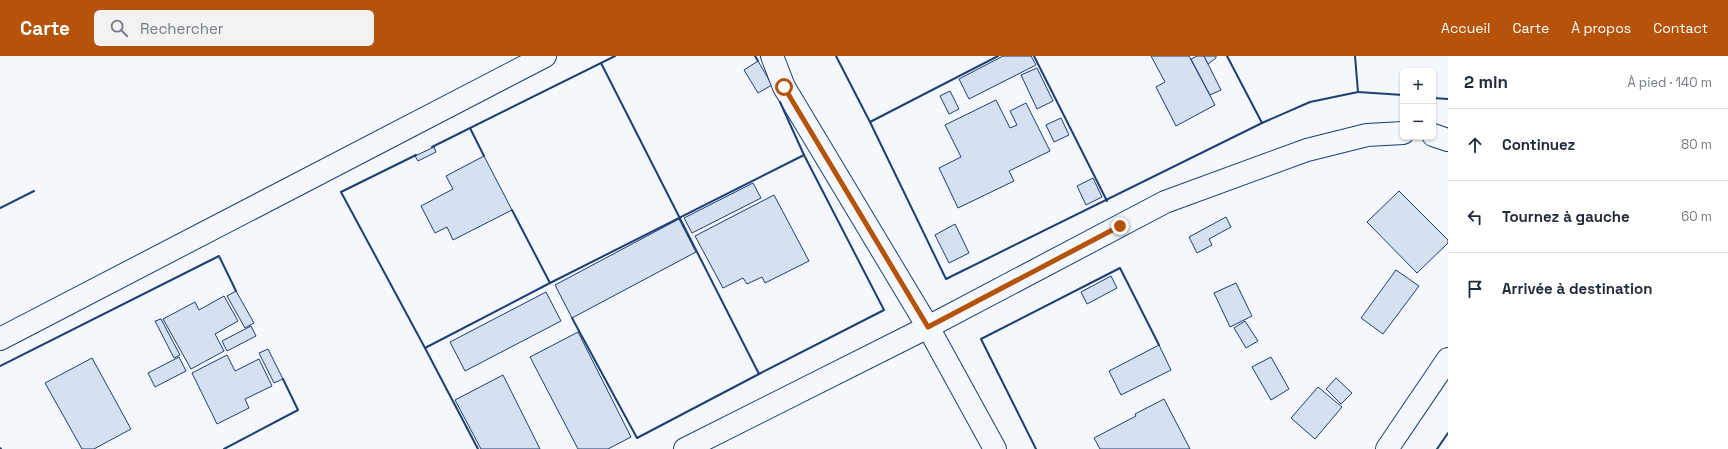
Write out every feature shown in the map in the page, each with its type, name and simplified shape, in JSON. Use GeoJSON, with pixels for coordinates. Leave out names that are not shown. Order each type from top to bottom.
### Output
{"type":"FeatureCollection","features":[{"type":"Feature","properties":{"kind":"street"},"geometry":{"type":"LineString","coordinates":[[0,339],[545,56]]}},
{"type":"Feature","properties":{"kind":"street"},"geometry":{"type":"LineString","coordinates":[[772,56],[784,87],[928,327],[995,449]]}},
{"type":"Feature","properties":{"kind":"street"},"geometry":{"type":"LineString","coordinates":[[685,449],[928,327],[1165,202],[1307,150],[1367,135],[1400,133]]}},
{"type":"Feature","properties":{"kind":"street"},"geometry":{"type":"LineString","coordinates":[[1436,136],[1448,140]]}},
{"type":"Feature","properties":{"kind":"street"},"geometry":{"type":"LineString","coordinates":[[1387,449],[1448,359]]}},
{"type":"Feature","properties":{"kind":"building"},"geometry":{"type":"Polygon","coordinates":[[[1003,56],[1031,56],[1036,65],[969,99],[959,79],[1003,56]]]}},
{"type":"Feature","properties":{"kind":"building"},"geometry":{"type":"Polygon","coordinates":[[[1151,56],[1189,56],[1215,105],[1176,126],[1156,87],[1165,82],[1151,56]]]}},
{"type":"Feature","properties":{"kind":"building"},"geometry":{"type":"Polygon","coordinates":[[[1197,56],[1204,56],[1221,90],[1210,95],[1191,59],[1197,56]]]}},
{"type":"Feature","properties":{"kind":"building"},"geometry":{"type":"Polygon","coordinates":[[[1204,56],[1216,56],[1216,58],[1208,64],[1204,56]]]}},
{"type":"Feature","properties":{"kind":"building"},"geometry":{"type":"Polygon","coordinates":[[[758,61],[772,85],[758,93],[744,70],[758,61]]]}},
{"type":"Feature","properties":{"kind":"building"},"geometry":{"type":"Polygon","coordinates":[[[1037,68],[1053,101],[1037,109],[1021,75],[1037,68]]]}},
{"type":"Feature","properties":{"kind":"building"},"geometry":{"type":"Polygon","coordinates":[[[950,91],[959,109],[949,114],[940,96],[950,91]]]}},
{"type":"Feature","properties":{"kind":"building"},"geometry":{"type":"Polygon","coordinates":[[[996,100],[1010,128],[1017,125],[1010,111],[1026,103],[1050,151],[1009,171],[1014,181],[958,208],[939,168],[961,157],[945,125],[996,100]]]}},
{"type":"Feature","properties":{"kind":"building"},"geometry":{"type":"Polygon","coordinates":[[[1061,118],[1069,135],[1054,142],[1046,125],[1061,118]]]}},
{"type":"Feature","properties":{"kind":"building"},"geometry":{"type":"Polygon","coordinates":[[[434,147],[436,152],[418,161],[415,156],[434,147]]]}},
{"type":"Feature","properties":{"kind":"building"},"geometry":{"type":"Polygon","coordinates":[[[484,156],[512,210],[453,240],[447,227],[435,233],[421,206],[453,189],[446,176],[484,156]]]}},
{"type":"Feature","properties":{"kind":"building"},"geometry":{"type":"Polygon","coordinates":[[[1093,178],[1102,197],[1086,205],[1077,186],[1093,178]]]}},
{"type":"Feature","properties":{"kind":"building"},"geometry":{"type":"Polygon","coordinates":[[[753,183],[761,198],[692,233],[684,218],[753,183]]]}},
{"type":"Feature","properties":{"kind":"building"},"geometry":{"type":"Polygon","coordinates":[[[1399,191],[1448,240],[1448,243],[1417,273],[1367,222],[1399,191]]]}},
{"type":"Feature","properties":{"kind":"building"},"geometry":{"type":"Polygon","coordinates":[[[774,195],[809,261],[765,283],[762,277],[747,284],[743,278],[723,288],[695,236],[774,195]]]}},
{"type":"Feature","properties":{"kind":"building"},"geometry":{"type":"Polygon","coordinates":[[[1226,217],[1231,227],[1209,239],[1212,245],[1197,253],[1189,237],[1226,217]]]}},
{"type":"Feature","properties":{"kind":"building"},"geometry":{"type":"Polygon","coordinates":[[[679,219],[696,252],[572,318],[555,285],[679,219]]]}},
{"type":"Feature","properties":{"kind":"building"},"geometry":{"type":"Polygon","coordinates":[[[955,224],[969,253],[949,263],[935,235],[955,224]]]}},
{"type":"Feature","properties":{"kind":"building"},"geometry":{"type":"Polygon","coordinates":[[[1396,270],[1419,286],[1383,334],[1361,318],[1396,270]]]}},
{"type":"Feature","properties":{"kind":"building"},"geometry":{"type":"Polygon","coordinates":[[[1111,276],[1117,288],[1087,304],[1081,292],[1111,276]]]}},
{"type":"Feature","properties":{"kind":"building"},"geometry":{"type":"Polygon","coordinates":[[[1236,283],[1252,316],[1230,327],[1214,293],[1236,283]]]}},
{"type":"Feature","properties":{"kind":"building"},"geometry":{"type":"Polygon","coordinates":[[[236,291],[254,323],[245,328],[227,296],[236,291]]]}},
{"type":"Feature","properties":{"kind":"building"},"geometry":{"type":"Polygon","coordinates":[[[546,292],[561,321],[465,371],[450,342],[546,292]]]}},
{"type":"Feature","properties":{"kind":"building"},"geometry":{"type":"Polygon","coordinates":[[[224,296],[238,321],[215,334],[224,351],[191,369],[163,319],[195,302],[199,310],[224,296]]]}},
{"type":"Feature","properties":{"kind":"building"},"geometry":{"type":"Polygon","coordinates":[[[161,319],[180,355],[174,358],[155,321],[161,319]]]}},
{"type":"Feature","properties":{"kind":"building"},"geometry":{"type":"Polygon","coordinates":[[[1245,321],[1258,341],[1246,348],[1234,328],[1245,321]]]}},
{"type":"Feature","properties":{"kind":"building"},"geometry":{"type":"Polygon","coordinates":[[[251,326],[256,336],[227,351],[222,341],[251,326]]]}},
{"type":"Feature","properties":{"kind":"building"},"geometry":{"type":"Polygon","coordinates":[[[578,332],[631,437],[608,449],[578,449],[530,357],[578,332]]]}},
{"type":"Feature","properties":{"kind":"building"},"geometry":{"type":"Polygon","coordinates":[[[1159,345],[1171,370],[1121,395],[1109,371],[1159,345]]]}},
{"type":"Feature","properties":{"kind":"building"},"geometry":{"type":"Polygon","coordinates":[[[268,349],[283,379],[274,383],[259,353],[268,349]]]}},
{"type":"Feature","properties":{"kind":"building"},"geometry":{"type":"Polygon","coordinates":[[[227,355],[235,371],[259,359],[272,386],[245,399],[249,408],[217,424],[192,373],[227,355]]]}},
{"type":"Feature","properties":{"kind":"building"},"geometry":{"type":"Polygon","coordinates":[[[179,357],[186,371],[155,387],[148,373],[179,357]]]}},
{"type":"Feature","properties":{"kind":"building"},"geometry":{"type":"Polygon","coordinates":[[[1271,357],[1289,389],[1271,400],[1252,367],[1271,357]]]}},
{"type":"Feature","properties":{"kind":"building"},"geometry":{"type":"Polygon","coordinates":[[[92,358],[131,429],[94,449],[82,449],[45,383],[92,358]]]}},
{"type":"Feature","properties":{"kind":"building"},"geometry":{"type":"Polygon","coordinates":[[[503,375],[540,449],[481,449],[455,400],[503,375]]]}},
{"type":"Feature","properties":{"kind":"building"},"geometry":{"type":"Polygon","coordinates":[[[1336,378],[1352,393],[1341,404],[1326,389],[1336,378]]]}},
{"type":"Feature","properties":{"kind":"building"},"geometry":{"type":"Polygon","coordinates":[[[1318,387],[1342,407],[1315,439],[1291,418],[1318,387]]]}},
{"type":"Feature","properties":{"kind":"building"},"geometry":{"type":"Polygon","coordinates":[[[1164,399],[1190,449],[1100,449],[1094,438],[1136,416],[1135,414],[1164,399]]]}},
{"type":"Feature","properties":{"kind":"wall"},"geometry":{"type":"LineString","coordinates":[[432,147],[615,56]]}},
{"type":"Feature","properties":{"kind":"wall"},"geometry":{"type":"LineString","coordinates":[[755,56],[758,61]]}},
{"type":"Feature","properties":{"kind":"wall"},"geometry":{"type":"LineString","coordinates":[[836,56],[870,122],[998,56]]}},
{"type":"Feature","properties":{"kind":"wall"},"geometry":{"type":"LineString","coordinates":[[1034,56],[1107,201]]}},
{"type":"Feature","properties":{"kind":"wall"},"geometry":{"type":"LineString","coordinates":[[1227,56],[1262,123],[1310,102],[1358,92]]}},
{"type":"Feature","properties":{"kind":"wall"},"geometry":{"type":"LineString","coordinates":[[1355,56],[1358,92],[1400,95]]}},
{"type":"Feature","properties":{"kind":"wall"},"geometry":{"type":"LineString","coordinates":[[601,63],[759,374],[884,310],[804,155]]}},
{"type":"Feature","properties":{"kind":"wall"},"geometry":{"type":"LineString","coordinates":[[1436,98],[1448,99]]}},
{"type":"Feature","properties":{"kind":"wall"},"geometry":{"type":"LineString","coordinates":[[550,283],[804,155],[780,102]]}},
{"type":"Feature","properties":{"kind":"wall"},"geometry":{"type":"LineString","coordinates":[[870,122],[946,279],[1262,123]]}},
{"type":"Feature","properties":{"kind":"wall"},"geometry":{"type":"LineString","coordinates":[[470,128],[484,156]]}},
{"type":"Feature","properties":{"kind":"wall"},"geometry":{"type":"LineString","coordinates":[[416,155],[341,192],[425,348],[550,283],[512,210]]}},
{"type":"Feature","properties":{"kind":"wall"},"geometry":{"type":"LineString","coordinates":[[0,208],[34,191]]}},
{"type":"Feature","properties":{"kind":"wall"},"geometry":{"type":"LineString","coordinates":[[0,366],[219,256],[236,291]]}},
{"type":"Feature","properties":{"kind":"wall"},"geometry":{"type":"LineString","coordinates":[[1036,449],[981,339],[1120,268],[1159,345]]}},
{"type":"Feature","properties":{"kind":"wall"},"geometry":{"type":"LineString","coordinates":[[572,318],[637,438],[759,374]]}},
{"type":"Feature","properties":{"kind":"wall"},"geometry":{"type":"LineString","coordinates":[[425,348],[478,449]]}},
{"type":"Feature","properties":{"kind":"wall"},"geometry":{"type":"LineString","coordinates":[[224,449],[298,410],[283,379]]}},
{"type":"Feature","properties":{"kind":"wall"},"geometry":{"type":"LineString","coordinates":[[1437,449],[1448,433]]}},
{"type":"Feature","properties":{"kind":"route"},"geometry":{"type":"LineString","coordinates":[[784,87],[928,327],[1120,226]]}}]}
